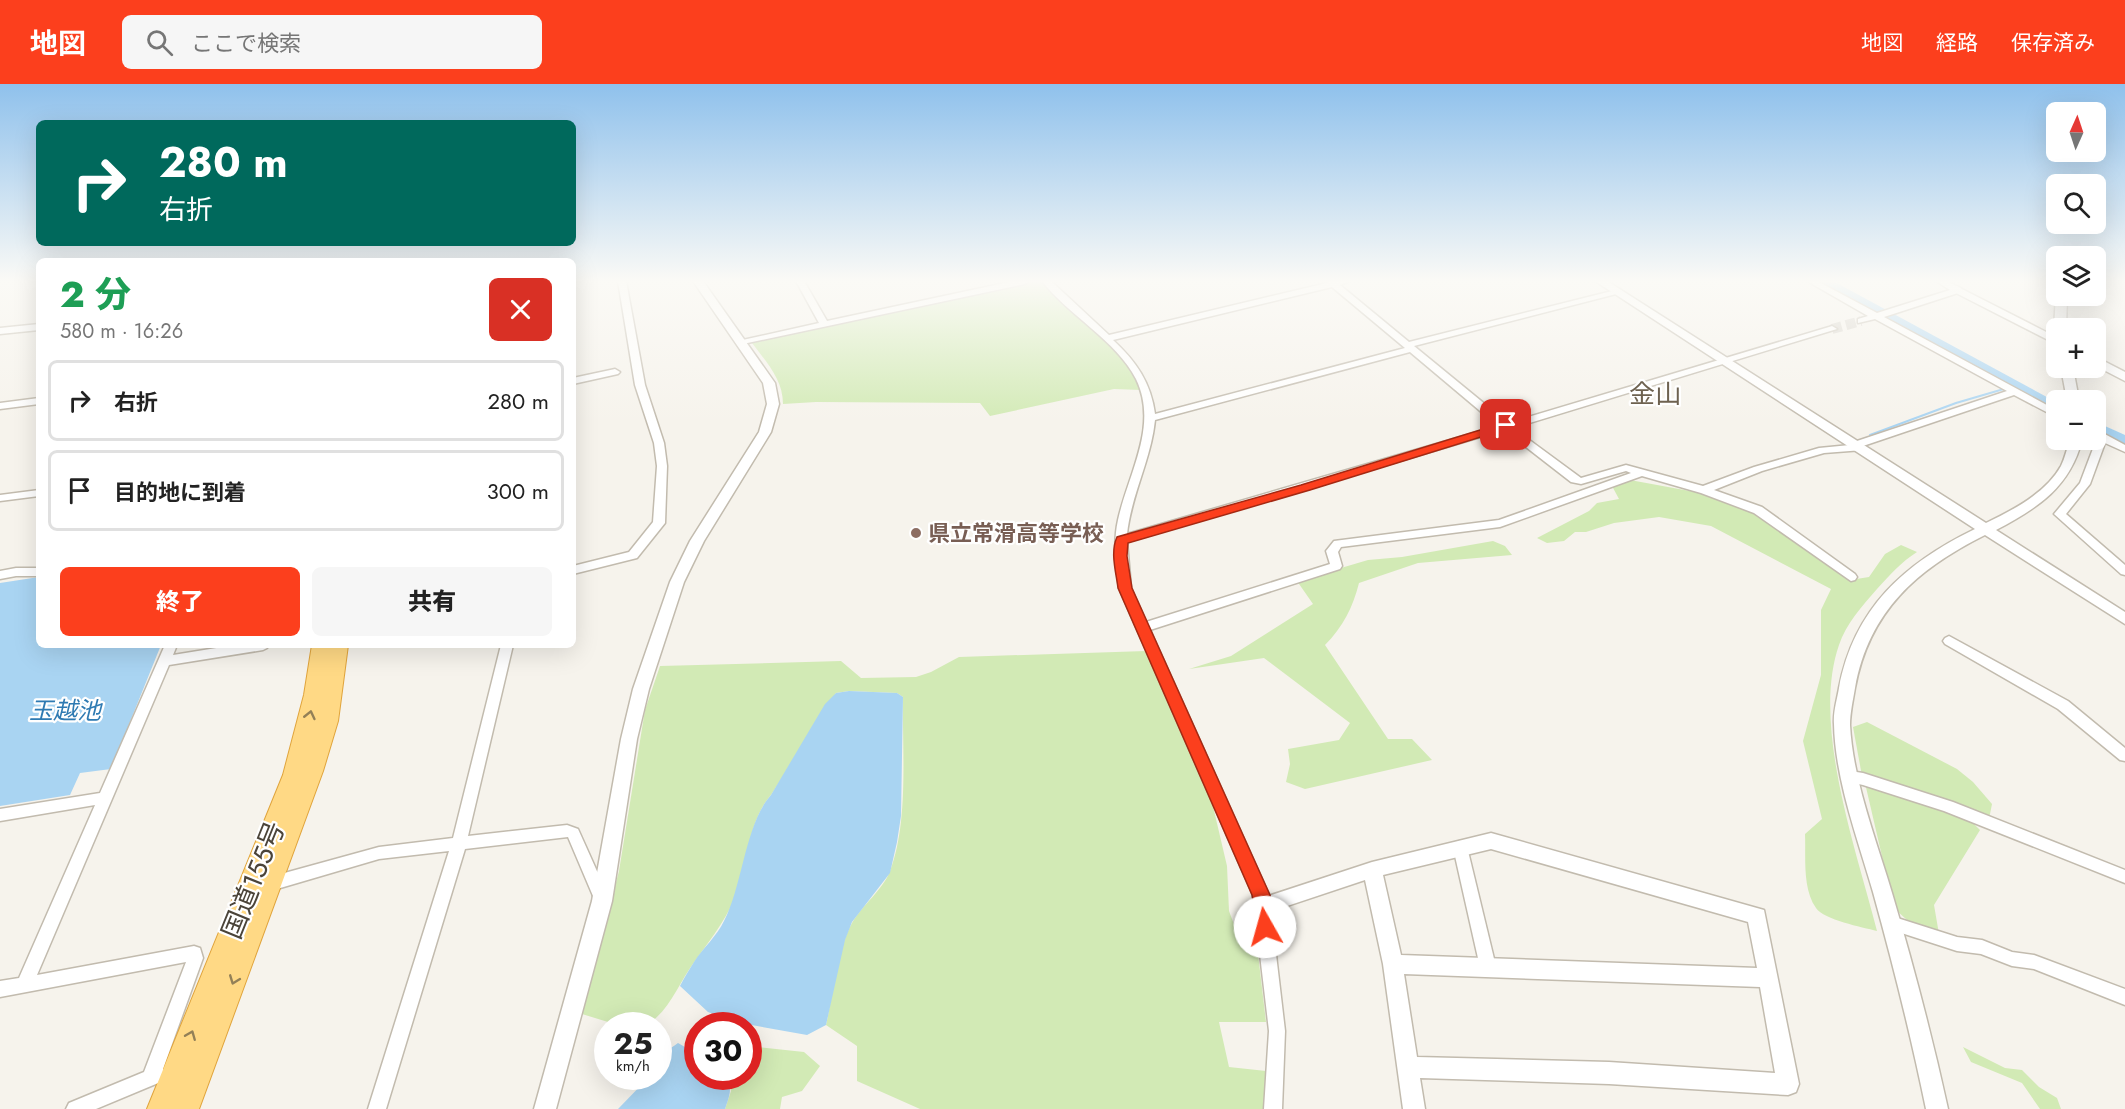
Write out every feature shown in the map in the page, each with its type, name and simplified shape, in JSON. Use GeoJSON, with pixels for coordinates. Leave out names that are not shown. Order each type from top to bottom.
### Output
{"type":"FeatureCollection","features":[{"type":"Feature","properties":{"kind":"highway","name":"国道155号"},"geometry":{"type":"LineString","coordinates":[[162,1109],[294,775],[315,695],[322,648]]}},
{"type":"Feature","properties":{"kind":"highway","name":"国道155号"},"geometry":{"type":"LineString","coordinates":[[185,1109],[312,771],[327,720],[338,648]]}},
{"type":"Feature","properties":{"kind":"street"},"geometry":{"type":"LineString","coordinates":[[0,331],[21,329]]}},
{"type":"Feature","properties":{"kind":"street"},"geometry":{"type":"LineString","coordinates":[[576,569],[633,555],[659,523],[662,466],[658,443],[640,385],[630,329]]}},
{"type":"Feature","properties":{"kind":"street"},"geometry":{"type":"LineString","coordinates":[[545,1109],[602,901],[629,739],[640,689],[677,582],[697,541],[765,432],[772,410],[773,398],[769,383],[731,329]]}},
{"type":"Feature","properties":{"kind":"street"},"geometry":{"type":"LineString","coordinates":[[741,343],[807,329]]}},
{"type":"Feature","properties":{"kind":"street"},"geometry":{"type":"LineString","coordinates":[[1099,329],[1136,368],[1145,387],[1152,418],[1124,519],[1120,556],[1125,588],[1261,895],[1276,1031],[1273,1109]]}},
{"type":"Feature","properties":{"kind":"street"},"geometry":{"type":"LineString","coordinates":[[1109,338],[1146,329]]}},
{"type":"Feature","properties":{"kind":"street"},"geometry":{"type":"LineString","coordinates":[[1387,329],[1577,481],[1624,468],[1704,490],[1758,510],[1851,577]]}},
{"type":"Feature","properties":{"kind":"street"},"geometry":{"type":"LineString","coordinates":[[1152,418],[1476,329]]}},
{"type":"Feature","properties":{"kind":"street"},"geometry":{"type":"LineString","coordinates":[[1675,329],[2125,619]]}},
{"type":"Feature","properties":{"kind":"street"},"geometry":{"type":"LineString","coordinates":[[1121,540],[1306,488],[1506,425],[1832,329]]}},
{"type":"Feature","properties":{"kind":"street"},"geometry":{"type":"LineString","coordinates":[[1898,329],[2046,409]]}},
{"type":"Feature","properties":{"kind":"street"},"geometry":{"type":"LineString","coordinates":[[2033,329],[2046,336]]}},
{"type":"Feature","properties":{"kind":"street"},"geometry":{"type":"LineString","coordinates":[[2106,367],[2125,377]]}},
{"type":"Feature","properties":{"kind":"street"},"geometry":{"type":"LineString","coordinates":[[576,380],[615,372]]}},
{"type":"Feature","properties":{"kind":"street"},"geometry":{"type":"LineString","coordinates":[[1704,490],[1823,450],[1857,447],[2014,392]]}},
{"type":"Feature","properties":{"kind":"street"},"geometry":{"type":"LineString","coordinates":[[0,406],[36,401]]}},
{"type":"Feature","properties":{"kind":"street"},"geometry":{"type":"LineString","coordinates":[[2106,439],[2125,449]]}},
{"type":"Feature","properties":{"kind":"street"},"geometry":{"type":"LineString","coordinates":[[1937,1109],[1891,923],[1850,777],[1842,723],[1845,698],[1857,649],[1887,597],[1908,575],[1936,556],[2019,511],[2056,480],[2067,464],[2072,450]]}},
{"type":"Feature","properties":{"kind":"street"},"geometry":{"type":"LineString","coordinates":[[2095,450],[2085,483],[2060,514],[2125,571]]}},
{"type":"Feature","properties":{"kind":"street"},"geometry":{"type":"LineString","coordinates":[[1142,628],[1336,566],[1332,551],[1338,544],[1500,523],[1641,473]]}},
{"type":"Feature","properties":{"kind":"street"},"geometry":{"type":"LineString","coordinates":[[0,498],[36,493]]}},
{"type":"Feature","properties":{"kind":"street"},"geometry":{"type":"LineString","coordinates":[[0,575],[36,572]]}},
{"type":"Feature","properties":{"kind":"street"},"geometry":{"type":"LineString","coordinates":[[1949,641],[2063,705],[2125,756]]}},
{"type":"Feature","properties":{"kind":"street"},"geometry":{"type":"LineString","coordinates":[[25,983],[170,648]]}},
{"type":"Feature","properties":{"kind":"street"},"geometry":{"type":"LineString","coordinates":[[164,661],[244,648]]}},
{"type":"Feature","properties":{"kind":"street"},"geometry":{"type":"LineString","coordinates":[[377,1109],[459,844],[506,648]]}},
{"type":"Feature","properties":{"kind":"street"},"geometry":{"type":"LineString","coordinates":[[1850,777],[1948,806],[2125,877]]}},
{"type":"Feature","properties":{"kind":"street"},"geometry":{"type":"LineString","coordinates":[[0,815],[105,798]]}},
{"type":"Feature","properties":{"kind":"street"},"geometry":{"type":"LineString","coordinates":[[270,884],[379,853],[571,831],[602,901]]}},
{"type":"Feature","properties":{"kind":"street"},"geometry":{"type":"LineString","coordinates":[[1263,906],[1372,870],[1491,841],[1757,916],[1788,1084],[1609,1073],[1407,1067]]}},
{"type":"Feature","properties":{"kind":"street"},"geometry":{"type":"LineString","coordinates":[[1460,848],[1488,967]]}},
{"type":"Feature","properties":{"kind":"street"},"geometry":{"type":"LineString","coordinates":[[1372,870],[1393,964],[1414,1109]]}},
{"type":"Feature","properties":{"kind":"street"},"geometry":{"type":"LineString","coordinates":[[1891,923],[1957,944],[1982,947],[2012,959],[2034,962],[2125,997]]}},
{"type":"Feature","properties":{"kind":"street"},"geometry":{"type":"LineString","coordinates":[[0,989],[194,953],[195,958],[151,1077]]}},
{"type":"Feature","properties":{"kind":"street"},"geometry":{"type":"LineString","coordinates":[[1393,964],[1767,978]]}},
{"type":"Feature","properties":{"kind":"street"},"geometry":{"type":"LineString","coordinates":[[75,1109],[178,1066]]}},
{"type":"Feature","properties":{"kind":"green space"},"geometry":{"type":"Polygon","coordinates":[[[816,329],[1093,329],[1134,370],[1142,390],[1114,389],[990,416],[980,403],[816,402],[783,404],[777,379],[752,343],[816,329]]]}},
{"type":"Feature","properties":{"kind":"green space"},"geometry":{"type":"Polygon","coordinates":[[[1630,480],[1717,496],[1754,509],[1850,580],[1869,577],[1885,554],[1901,545],[1917,552],[1891,574],[1850,623],[1839,645],[1832,677],[1830,712],[1833,750],[1849,826],[1877,931],[1844,922],[1820,912],[1812,900],[1807,882],[1805,834],[1822,819],[1803,741],[1821,675],[1821,610],[1831,589],[1711,526],[1659,517],[1614,523],[1586,532],[1575,532],[1564,541],[1547,543],[1537,538],[1589,511],[1597,503],[1619,499],[1612,486],[1630,480]]]}},
{"type":"Feature","properties":{"kind":"green space"},"geometry":{"type":"Polygon","coordinates":[[[1493,541],[1505,546],[1512,555],[1418,563],[1359,583],[1346,616],[1325,645],[1388,739],[1412,739],[1432,760],[1305,789],[1286,782],[1290,764],[1288,749],[1339,740],[1350,723],[1264,658],[1189,669],[1231,656],[1313,604],[1297,581],[1368,560],[1402,557],[1493,541]]]}},
{"type":"Feature","properties":{"kind":"green space"},"geometry":{"type":"Polygon","coordinates":[[[1146,651],[1212,802],[1227,866],[1229,911],[1241,943],[1258,954],[1266,1022],[1219,1022],[1229,1067],[1266,1071],[1264,1109],[920,1109],[857,1081],[857,1046],[826,1025],[839,959],[847,934],[856,916],[887,878],[896,852],[902,808],[903,762],[903,697],[897,693],[849,691],[836,693],[758,815],[739,886],[726,916],[662,1012],[594,1012],[594,1018],[582,1014],[619,871],[645,710],[660,666],[841,661],[861,678],[916,677],[959,657],[1146,651]]]}},
{"type":"Feature","properties":{"kind":"green space"},"geometry":{"type":"Polygon","coordinates":[[[1867,722],[1957,769],[1973,782],[1992,804],[1989,819],[1862,776],[1853,727],[1867,722]]]}},
{"type":"Feature","properties":{"kind":"green space"},"geometry":{"type":"Polygon","coordinates":[[[1865,783],[1965,815],[1980,830],[1934,905],[1939,934],[1907,920],[1894,908],[1865,783]]]}},
{"type":"Feature","properties":{"kind":"green space"},"geometry":{"type":"Polygon","coordinates":[[[762,1047],[804,1052],[820,1066],[802,1091],[782,1097],[780,1109],[725,1109],[731,1091],[762,1090],[762,1047]]]}},
{"type":"Feature","properties":{"kind":"green space"},"geometry":{"type":"Polygon","coordinates":[[[1963,1047],[2005,1068],[2022,1070],[2039,1087],[2057,1098],[2061,1109],[2040,1109],[2022,1083],[1971,1062],[1963,1047]]]}},
{"type":"Feature","properties":{"kind":"water","name":"玉越池"},"geometry":{"type":"Polygon","coordinates":[[[36,577],[36,648],[160,648],[111,769],[80,773],[70,795],[0,806],[0,583],[36,577]]]}},
{"type":"Feature","properties":{"kind":"water"},"geometry":{"type":"Polygon","coordinates":[[[849,691],[897,693],[903,697],[901,816],[890,873],[852,922],[845,940],[826,1025],[807,1035],[762,1027],[762,1012],[708,1012],[680,986],[694,962],[724,921],[736,890],[755,822],[762,807],[825,704],[836,693],[849,691]]]}},
{"type":"Feature","properties":{"kind":"water"},"geometry":{"type":"Polygon","coordinates":[[[678,1043],[684,1046],[684,1090],[730,1090],[725,1109],[618,1109],[636,1090],[672,1090],[672,1047],[678,1043]]]}},
{"type":"Feature","properties":{"kind":"waterway"},"geometry":{"type":"LineString","coordinates":[[1911,329],[2046,403]]}},
{"type":"Feature","properties":{"kind":"waterway"},"geometry":{"type":"LineString","coordinates":[[1870,435],[1956,403],[2014,386]]}},
{"type":"Feature","properties":{"kind":"waterway"},"geometry":{"type":"LineString","coordinates":[[2106,432],[2125,441]]}},
{"type":"Feature","properties":{"kind":"place","name":"県立常滑高等学校"},"geometry":{"type":"Point","coordinates":[916,533]}},
{"type":"Feature","properties":{"kind":"district","name":"金山"},"geometry":{"type":"Point","coordinates":[1655,394]}},
{"type":"Feature","properties":{"kind":"route"},"geometry":{"type":"LineString","coordinates":[[1265,927],[1261,895],[1125,588],[1120,556],[1121,540],[1306,488],[1506,425]]}}]}
